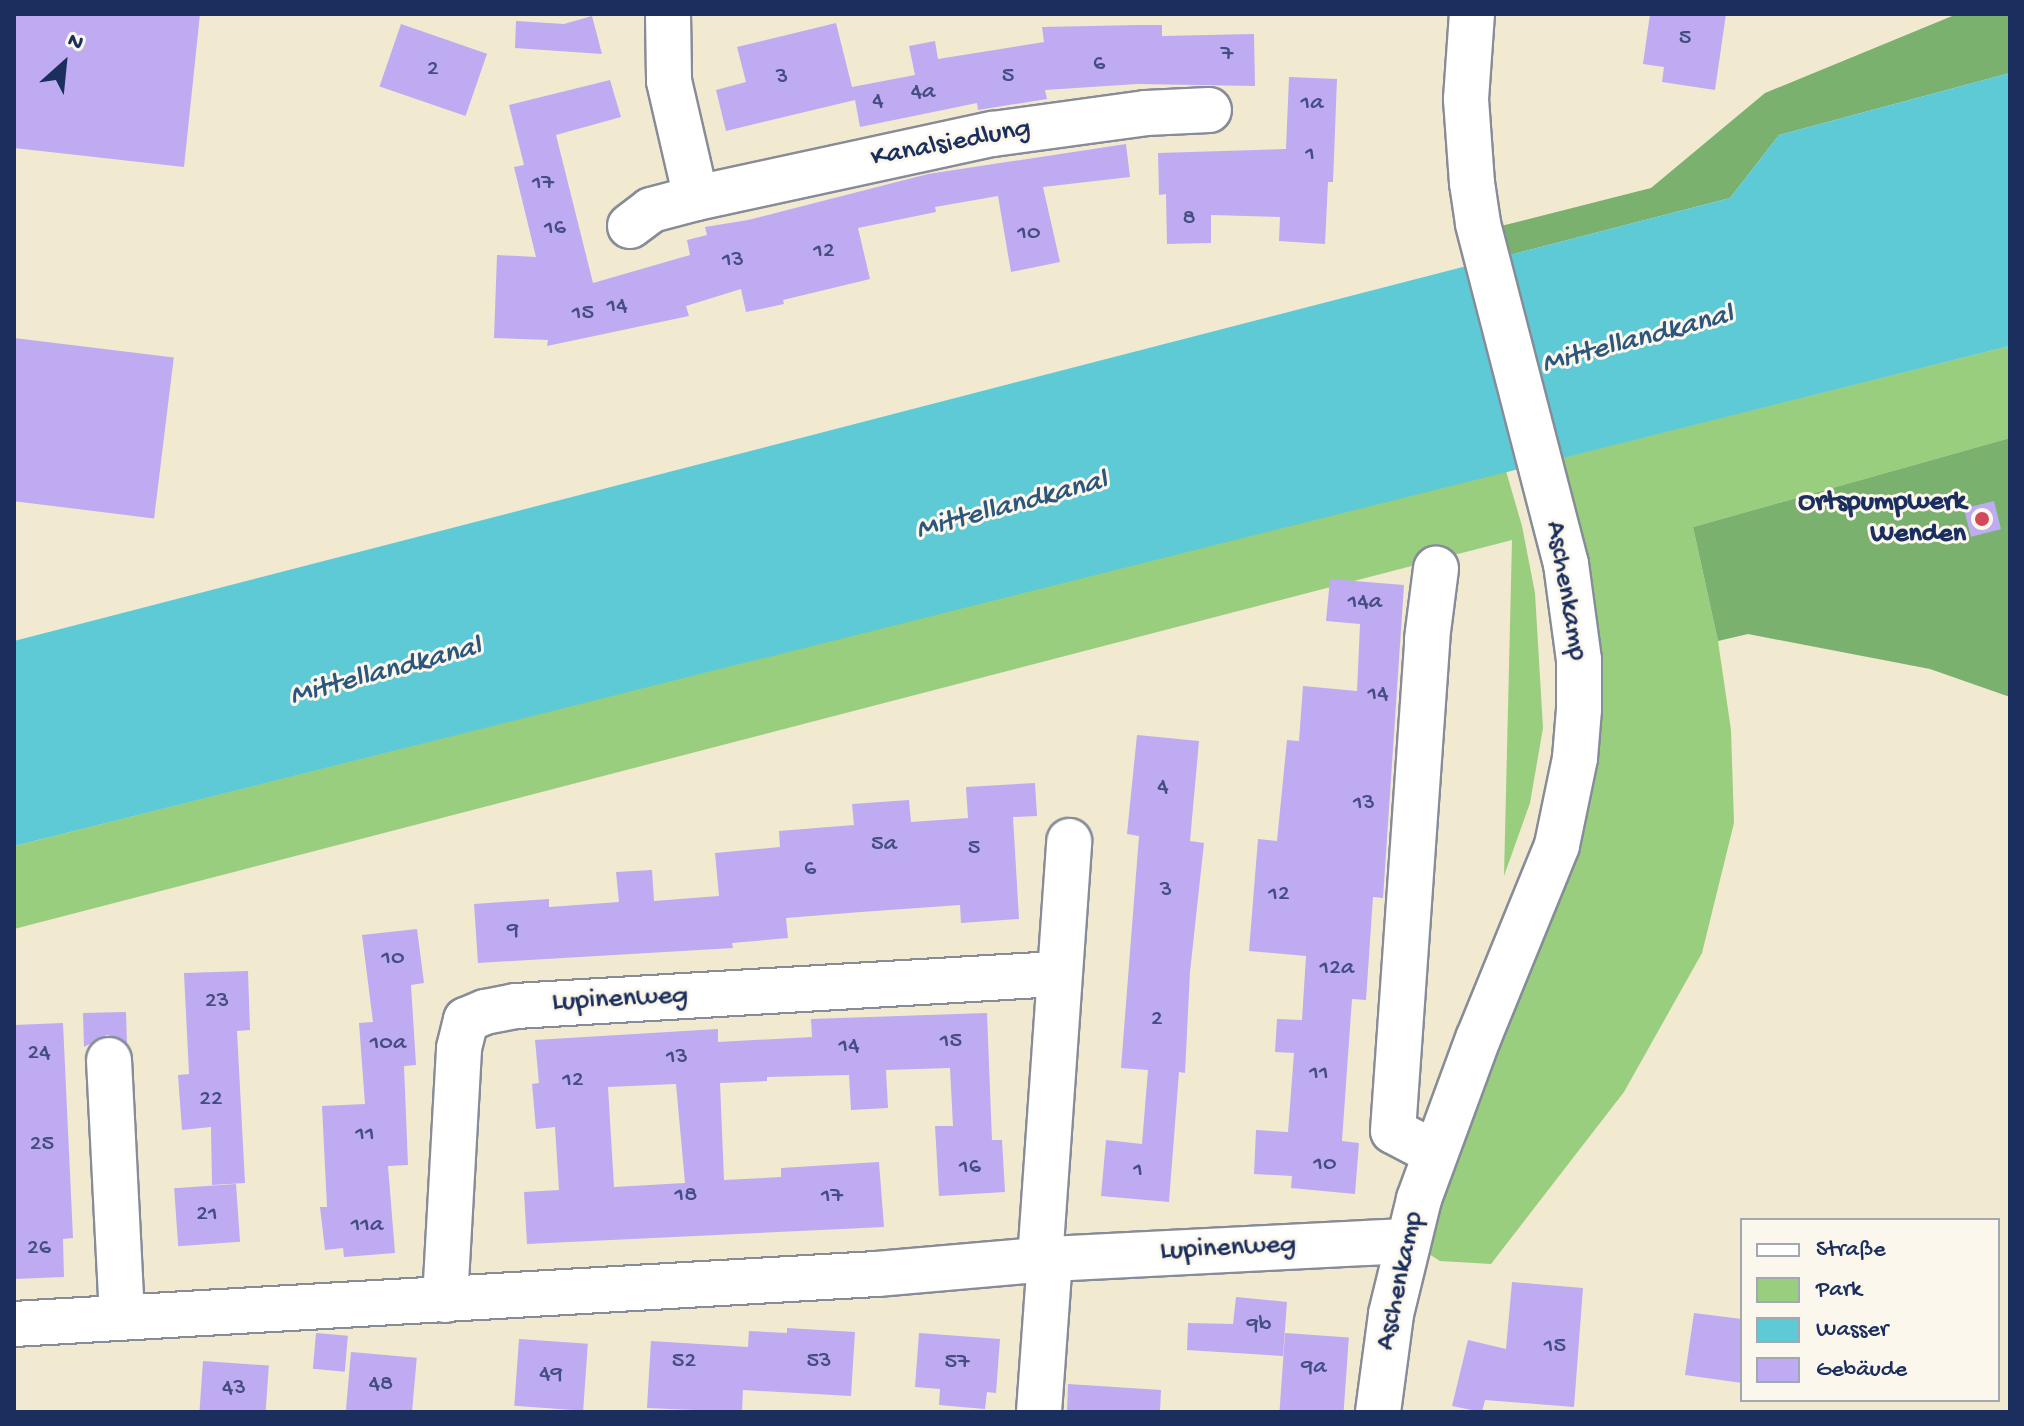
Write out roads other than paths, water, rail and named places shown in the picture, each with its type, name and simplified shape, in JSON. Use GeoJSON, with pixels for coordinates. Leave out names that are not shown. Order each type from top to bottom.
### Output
{"type":"FeatureCollection","features":[{"type":"Feature","properties":{"kind":"street"},"geometry":{"type":"LineString","coordinates":[[668,14],[669,81],[696,198]]}},
{"type":"Feature","properties":{"kind":"street","name":"Aschenkamp"},"geometry":{"type":"LineString","coordinates":[[1378,1412],[1391,1314],[1407,1241],[1435,1153],[1544,884],[1567,805],[1579,709],[1579,660],[1566,564],[1478,223],[1466,99],[1472,14]]}},
{"type":"Feature","properties":{"kind":"street","name":"Kanalsiedlung"},"geometry":{"type":"LineString","coordinates":[[630,226],[651,210],[696,198],[993,134],[1146,113],[1209,110]]}},
{"type":"Feature","properties":{"kind":"street"},"geometry":{"type":"LineString","coordinates":[[1435,1153],[1393,1131],[1427,639],[1436,569]]}},
{"type":"Feature","properties":{"kind":"street"},"geometry":{"type":"LineString","coordinates":[[1039,1412],[1057,974],[1069,841]]}},
{"type":"Feature","properties":{"kind":"street","name":"Lupinenweg"},"geometry":{"type":"LineString","coordinates":[[445,1300],[459,1048],[466,1020],[485,1012],[516,1006],[1057,974]]}},
{"type":"Feature","properties":{"kind":"street"},"geometry":{"type":"LineString","coordinates":[[109,1060],[122,1316]]}},
{"type":"Feature","properties":{"kind":"street","name":"Lupinenweg"},"geometry":{"type":"LineString","coordinates":[[14,1324],[445,1300],[1045,1260],[1407,1241]]}},
{"type":"Feature","properties":{"kind":"water","name":"Mittellandkanal"},"geometry":{"type":"Polygon","coordinates":[[[2010,73],[2010,346],[14,846],[14,641],[1730,198],[1779,135],[2010,73]]]}},
{"type":"Feature","properties":{"kind":"place","name":"Ortspumpwerk Wenden"},"geometry":{"type":"Point","coordinates":[1982,519]}}]}
